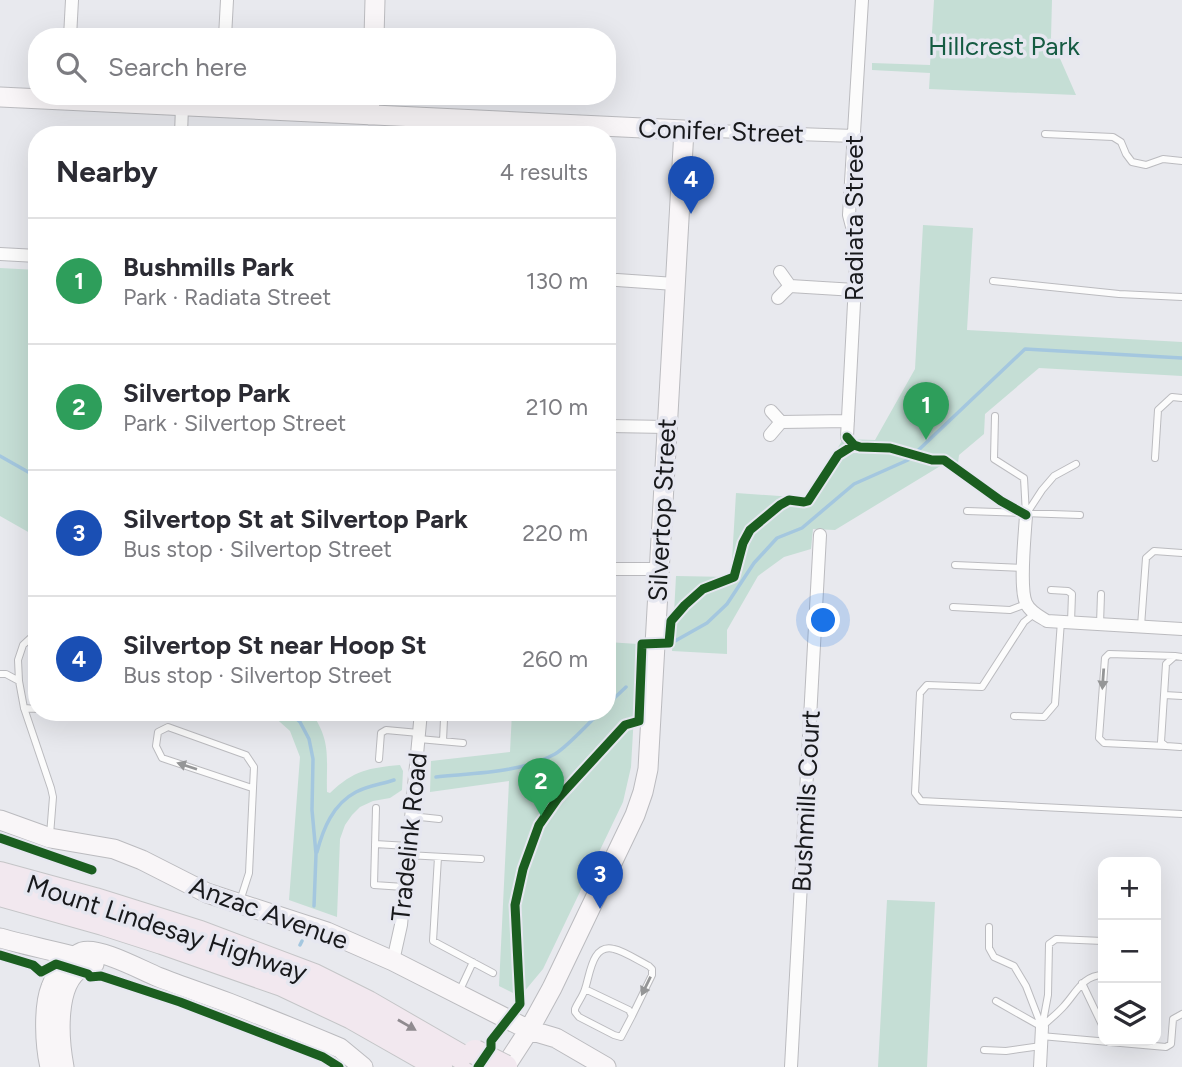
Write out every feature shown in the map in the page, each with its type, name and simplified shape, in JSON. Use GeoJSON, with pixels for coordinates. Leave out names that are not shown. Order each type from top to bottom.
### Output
{"type":"FeatureCollection","features":[{"type":"Feature","properties":{"kind":"highway","name":"Mount Lindesay Highway"},"geometry":{"type":"LineString","coordinates":[[0,874],[200,933],[325,981],[369,1003],[442,1057]]}},
{"type":"Feature","properties":{"kind":"highway","name":"Mount Lindesay Highway"},"geometry":{"type":"LineString","coordinates":[[0,894],[138,934],[244,969],[442,1057]]}},
{"type":"Feature","properties":{"kind":"highway"},"geometry":{"type":"LineString","coordinates":[[442,1057],[475,1060],[505,1067]]}},
{"type":"Feature","properties":{"kind":"street"},"geometry":{"type":"LineString","coordinates":[[71,28],[72,0]]}},
{"type":"Feature","properties":{"kind":"street"},"geometry":{"type":"LineString","coordinates":[[225,28],[227,0]]}},
{"type":"Feature","properties":{"kind":"street"},"geometry":{"type":"LineString","coordinates":[[373,28],[375,0]]}},
{"type":"Feature","properties":{"kind":"street","name":"Radiata Street"},"geometry":{"type":"LineString","coordinates":[[847,437],[857,246],[849,215],[862,0]]}},
{"type":"Feature","properties":{"kind":"street","name":"Conifer Street"},"geometry":{"type":"LineString","coordinates":[[0,97],[28,97]]}},
{"type":"Feature","properties":{"kind":"street","name":"Conifer Street"},"geometry":{"type":"LineString","coordinates":[[168,105],[192,105]]}},
{"type":"Feature","properties":{"kind":"street","name":"Conifer Street"},"geometry":{"type":"LineString","coordinates":[[333,105],[684,130],[854,136]]}},
{"type":"Feature","properties":{"kind":"street"},"geometry":{"type":"LineString","coordinates":[[181,126],[182,106]]}},
{"type":"Feature","properties":{"kind":"street","name":"Silvertop Street"},"geometry":{"type":"LineString","coordinates":[[505,1067],[529,1030],[569,955],[635,815],[648,769],[684,130]]}},
{"type":"Feature","properties":{"kind":"street"},"geometry":{"type":"LineString","coordinates":[[0,254],[28,256]]}},
{"type":"Feature","properties":{"kind":"street"},"geometry":{"type":"LineString","coordinates":[[780,272],[790,286]]}},
{"type":"Feature","properties":{"kind":"street"},"geometry":{"type":"LineString","coordinates":[[617,280],[675,284]]}},
{"type":"Feature","properties":{"kind":"street"},"geometry":{"type":"LineString","coordinates":[[778,298],[790,286],[855,290]]}},
{"type":"Feature","properties":{"kind":"street"},"geometry":{"type":"LineString","coordinates":[[771,411],[781,422],[848,421]]}},
{"type":"Feature","properties":{"kind":"street"},"geometry":{"type":"LineString","coordinates":[[770,435],[781,422]]}},
{"type":"Feature","properties":{"kind":"street"},"geometry":{"type":"LineString","coordinates":[[616,426],[667,427]]}},
{"type":"Feature","properties":{"kind":"street"},"geometry":{"type":"LineString","coordinates":[[1026,515],[1023,589],[1030,609],[1047,621],[1182,629]]}},
{"type":"Feature","properties":{"kind":"street","name":"Bushmills Court"},"geometry":{"type":"LineString","coordinates":[[792,1067],[820,535]]}},
{"type":"Feature","properties":{"kind":"street"},"geometry":{"type":"LineString","coordinates":[[616,569],[659,569]]}},
{"type":"Feature","properties":{"kind":"street","name":"Tradelink Road"},"geometry":{"type":"LineString","coordinates":[[393,961],[401,925],[420,721]]}},
{"type":"Feature","properties":{"kind":"street","name":"Anzac Avenue"},"geometry":{"type":"LineString","coordinates":[[0,820],[50,838],[114,849],[142,860],[194,888],[327,932],[393,961],[529,1030],[556,1038],[606,1067]]}},
{"type":"Feature","properties":{"kind":"street","name":"Mount Lindesay Highway"},"geometry":{"type":"LineString","coordinates":[[0,939],[87,959],[94,964],[138,976],[156,976]]}},
{"type":"Feature","properties":{"kind":"street"},"geometry":{"type":"LineString","coordinates":[[35,948],[46,962],[51,986],[46,1041],[58,1066]]}},
{"type":"Feature","properties":{"kind":"street","name":"Mount Lindesay Highway"},"geometry":{"type":"LineString","coordinates":[[75,956],[87,951],[100,953],[139,967],[340,1048],[363,1067]]}},
{"type":"Feature","properties":{"kind":"street"},"geometry":{"type":"LineString","coordinates":[[51,986],[75,956]]}},
{"type":"Feature","properties":{"kind":"street"},"geometry":{"type":"LineString","coordinates":[[58,1066],[64,995],[73,976],[83,967],[94,964]]}},
{"type":"Feature","properties":{"kind":"street","name":"Anzac Avenue"},"geometry":{"type":"LineString","coordinates":[[529,1030],[547,1049],[581,1067]]}},
{"type":"Feature","properties":{"kind":"street"},"geometry":{"type":"LineString","coordinates":[[1040,1067],[1041,1036]]}},
{"type":"Feature","properties":{"kind":"lane"},"geometry":{"type":"LineString","coordinates":[[1045,134],[1112,137],[1121,142],[1132,162],[1146,165],[1163,159],[1182,162]]}},
{"type":"Feature","properties":{"kind":"lane"},"geometry":{"type":"LineString","coordinates":[[993,281],[1119,294],[1182,297]]}},
{"type":"Feature","properties":{"kind":"lane"},"geometry":{"type":"LineString","coordinates":[[1156,458],[1158,410],[1172,397],[1182,398]]}},
{"type":"Feature","properties":{"kind":"lane"},"geometry":{"type":"LineString","coordinates":[[995,416],[994,459],[1024,478],[1026,515]]}},
{"type":"Feature","properties":{"kind":"lane"},"geometry":{"type":"LineString","coordinates":[[1026,515],[1054,476],[1076,464]]}},
{"type":"Feature","properties":{"kind":"lane"},"geometry":{"type":"LineString","coordinates":[[967,511],[1080,515]]}},
{"type":"Feature","properties":{"kind":"lane"},"geometry":{"type":"LineString","coordinates":[[1141,626],[1146,558],[1154,551],[1182,553]]}},
{"type":"Feature","properties":{"kind":"lane"},"geometry":{"type":"LineString","coordinates":[[955,565],[1023,568]]}},
{"type":"Feature","properties":{"kind":"lane"},"geometry":{"type":"LineString","coordinates":[[1014,716],[1044,717],[1055,704],[1072,594],[1068,591],[1051,590]]}},
{"type":"Feature","properties":{"kind":"lane"},"geometry":{"type":"LineString","coordinates":[[1100,624],[1101,594]]}},
{"type":"Feature","properties":{"kind":"lane"},"geometry":{"type":"LineString","coordinates":[[953,607],[1030,609],[982,687],[928,685],[920,693],[915,793],[920,802],[1182,814]]}},
{"type":"Feature","properties":{"kind":"lane"},"geometry":{"type":"LineString","coordinates":[[28,640],[23,645],[18,660],[19,681],[28,720]]}},
{"type":"Feature","properties":{"kind":"lane"},"geometry":{"type":"LineString","coordinates":[[1178,657],[1109,654],[1105,658],[1099,738],[1104,743],[1180,747]]}},
{"type":"Feature","properties":{"kind":"lane"},"geometry":{"type":"LineString","coordinates":[[1166,746],[1161,741],[1166,664],[1178,657]]}},
{"type":"Feature","properties":{"kind":"lane"},"geometry":{"type":"LineString","coordinates":[[0,674],[19,681]]}},
{"type":"Feature","properties":{"kind":"lane"},"geometry":{"type":"LineString","coordinates":[[1164,695],[1182,696]]}},
{"type":"Feature","properties":{"kind":"lane"},"geometry":{"type":"LineString","coordinates":[[24,708],[28,708]]}},
{"type":"Feature","properties":{"kind":"lane"},"geometry":{"type":"LineString","coordinates":[[28,721],[53,797],[50,838]]}},
{"type":"Feature","properties":{"kind":"lane"},"geometry":{"type":"LineString","coordinates":[[443,741],[444,721]]}},
{"type":"Feature","properties":{"kind":"lane"},"geometry":{"type":"LineString","coordinates":[[240,903],[248,873],[254,767],[246,755],[169,727],[158,732],[156,746],[162,758],[252,788]]}},
{"type":"Feature","properties":{"kind":"lane"},"geometry":{"type":"LineString","coordinates":[[379,759],[381,733],[386,730],[463,743]]}},
{"type":"Feature","properties":{"kind":"lane"},"geometry":{"type":"LineString","coordinates":[[376,808],[374,885],[404,887]]}},
{"type":"Feature","properties":{"kind":"lane"},"geometry":{"type":"LineString","coordinates":[[411,816],[439,819]]}},
{"type":"Feature","properties":{"kind":"lane"},"geometry":{"type":"LineString","coordinates":[[375,844],[438,856],[481,859]]}},
{"type":"Feature","properties":{"kind":"lane"},"geometry":{"type":"LineString","coordinates":[[438,856],[433,941],[493,973]]}},
{"type":"Feature","properties":{"kind":"lane"},"geometry":{"type":"LineString","coordinates":[[989,927],[989,948],[994,957],[1014,966],[1026,986],[1041,1036]]}},
{"type":"Feature","properties":{"kind":"lane"},"geometry":{"type":"LineString","coordinates":[[1041,1036],[1048,995],[1049,944],[1056,939],[1098,941]]}},
{"type":"Feature","properties":{"kind":"lane"},"geometry":{"type":"LineString","coordinates":[[612,948],[652,969],[652,975],[624,1035],[618,1037],[579,1017],[575,1012],[585,989],[595,956],[603,950],[612,948]]}},
{"type":"Feature","properties":{"kind":"lane"},"geometry":{"type":"LineString","coordinates":[[458,995],[473,962]]}},
{"type":"Feature","properties":{"kind":"lane"},"geometry":{"type":"LineString","coordinates":[[1041,1036],[1082,983],[1098,975]]}},
{"type":"Feature","properties":{"kind":"lane"},"geometry":{"type":"LineString","coordinates":[[1082,983],[1098,1017]]}},
{"type":"Feature","properties":{"kind":"lane"},"geometry":{"type":"LineString","coordinates":[[585,989],[629,1010],[632,1016]]}},
{"type":"Feature","properties":{"kind":"lane"},"geometry":{"type":"LineString","coordinates":[[996,1001],[1041,1036]]}},
{"type":"Feature","properties":{"kind":"lane"},"geometry":{"type":"LineString","coordinates":[[984,1050],[1006,1051],[1041,1036],[1166,1046],[1171,1044],[1173,1019],[1182,1014]]}},
{"type":"Feature","properties":{"kind":"green space","name":"Hillcrest Park"},"geometry":{"type":"Polygon","coordinates":[[[934,0],[1052,0],[1051,38],[1076,95],[929,89],[930,73],[872,70],[872,63],[930,65],[934,0]]]}},
{"type":"Feature","properties":{"kind":"green space"},"geometry":{"type":"Polygon","coordinates":[[[923,225],[973,228],[967,330],[1182,342],[1182,376],[1039,368],[985,414],[984,434],[959,455],[958,463],[942,465],[835,530],[813,529],[811,549],[784,557],[758,576],[727,630],[727,654],[672,651],[676,576],[731,577],[736,493],[808,498],[843,439],[875,440],[915,369],[923,225]]]}},
{"type":"Feature","properties":{"kind":"green space"},"geometry":{"type":"Polygon","coordinates":[[[0,268],[28,270],[28,532],[0,516],[0,268]]]}},
{"type":"Feature","properties":{"kind":"green space"},"geometry":{"type":"Polygon","coordinates":[[[616,643],[638,644],[631,767],[623,802],[543,969],[523,993],[513,993],[499,986],[509,781],[430,792],[431,761],[510,752],[512,721],[616,721],[616,643]]]}},
{"type":"Feature","properties":{"kind":"green space"},"geometry":{"type":"Polygon","coordinates":[[[279,721],[318,723],[325,742],[327,792],[330,793],[347,779],[371,769],[400,765],[403,771],[402,790],[390,798],[360,807],[345,825],[340,839],[337,917],[289,900],[300,757],[290,731],[279,721]]]}},
{"type":"Feature","properties":{"kind":"green space"},"geometry":{"type":"Polygon","coordinates":[[[887,900],[935,902],[927,1067],[878,1067],[887,900]]]}},
{"type":"Feature","properties":{"kind":"waterway"},"geometry":{"type":"LineString","coordinates":[[675,641],[707,623],[727,604],[754,563],[777,538],[802,528],[854,484],[908,460],[1025,349],[1182,358]]}},
{"type":"Feature","properties":{"kind":"waterway"},"geometry":{"type":"LineString","coordinates":[[0,456],[28,472]]}},
{"type":"Feature","properties":{"kind":"waterway"},"geometry":{"type":"LineString","coordinates":[[616,696],[626,687]]}},
{"type":"Feature","properties":{"kind":"waterway"},"geometry":{"type":"LineString","coordinates":[[299,721],[309,739],[313,759],[312,810],[316,854],[314,906]]}},
{"type":"Feature","properties":{"kind":"waterway"},"geometry":{"type":"LineString","coordinates":[[436,777],[497,771],[541,760],[566,746],[591,721]]}},
{"type":"Feature","properties":{"kind":"waterway"},"geometry":{"type":"LineString","coordinates":[[317,852],[326,826],[341,803],[360,790],[394,780]]}},
{"type":"Feature","properties":{"kind":"waterway"},"geometry":{"type":"LineString","coordinates":[[300,945],[302,941]]}},
{"type":"Feature","properties":{"kind":"cycle path"},"geometry":{"type":"LineString","coordinates":[[847,437],[860,447],[890,448],[932,460],[944,460],[1001,501],[1026,515]]}},
{"type":"Feature","properties":{"kind":"cycle path"},"geometry":{"type":"LineString","coordinates":[[478,1067],[491,1048],[491,1041],[520,1004],[515,905],[523,869],[539,825],[558,798],[625,725],[639,721],[642,644],[669,643],[671,621],[685,605],[703,589],[734,577],[743,543],[750,530],[789,500],[808,501],[838,455],[854,445]]}},
{"type":"Feature","properties":{"kind":"cycle path"},"geometry":{"type":"LineString","coordinates":[[0,838],[92,870]]}},
{"type":"Feature","properties":{"kind":"cycle path"},"geometry":{"type":"LineString","coordinates":[[0,955],[33,965],[41,972],[56,964],[90,977],[101,976],[180,1002],[323,1057],[339,1067]]}},
{"type":"Feature","properties":{"kind":"place","name":"Silvertop St near Hoop St"},"geometry":{"type":"Point","coordinates":[691,214]}},
{"type":"Feature","properties":{"kind":"place","name":"Bushmills Park"},"geometry":{"type":"Point","coordinates":[926,440]}},
{"type":"Feature","properties":{"kind":"place","name":"Silvertop Park"},"geometry":{"type":"Point","coordinates":[541,816]}},
{"type":"Feature","properties":{"kind":"place","name":"Silvertop St at Silvertop Park"},"geometry":{"type":"Point","coordinates":[600,909]}}]}
